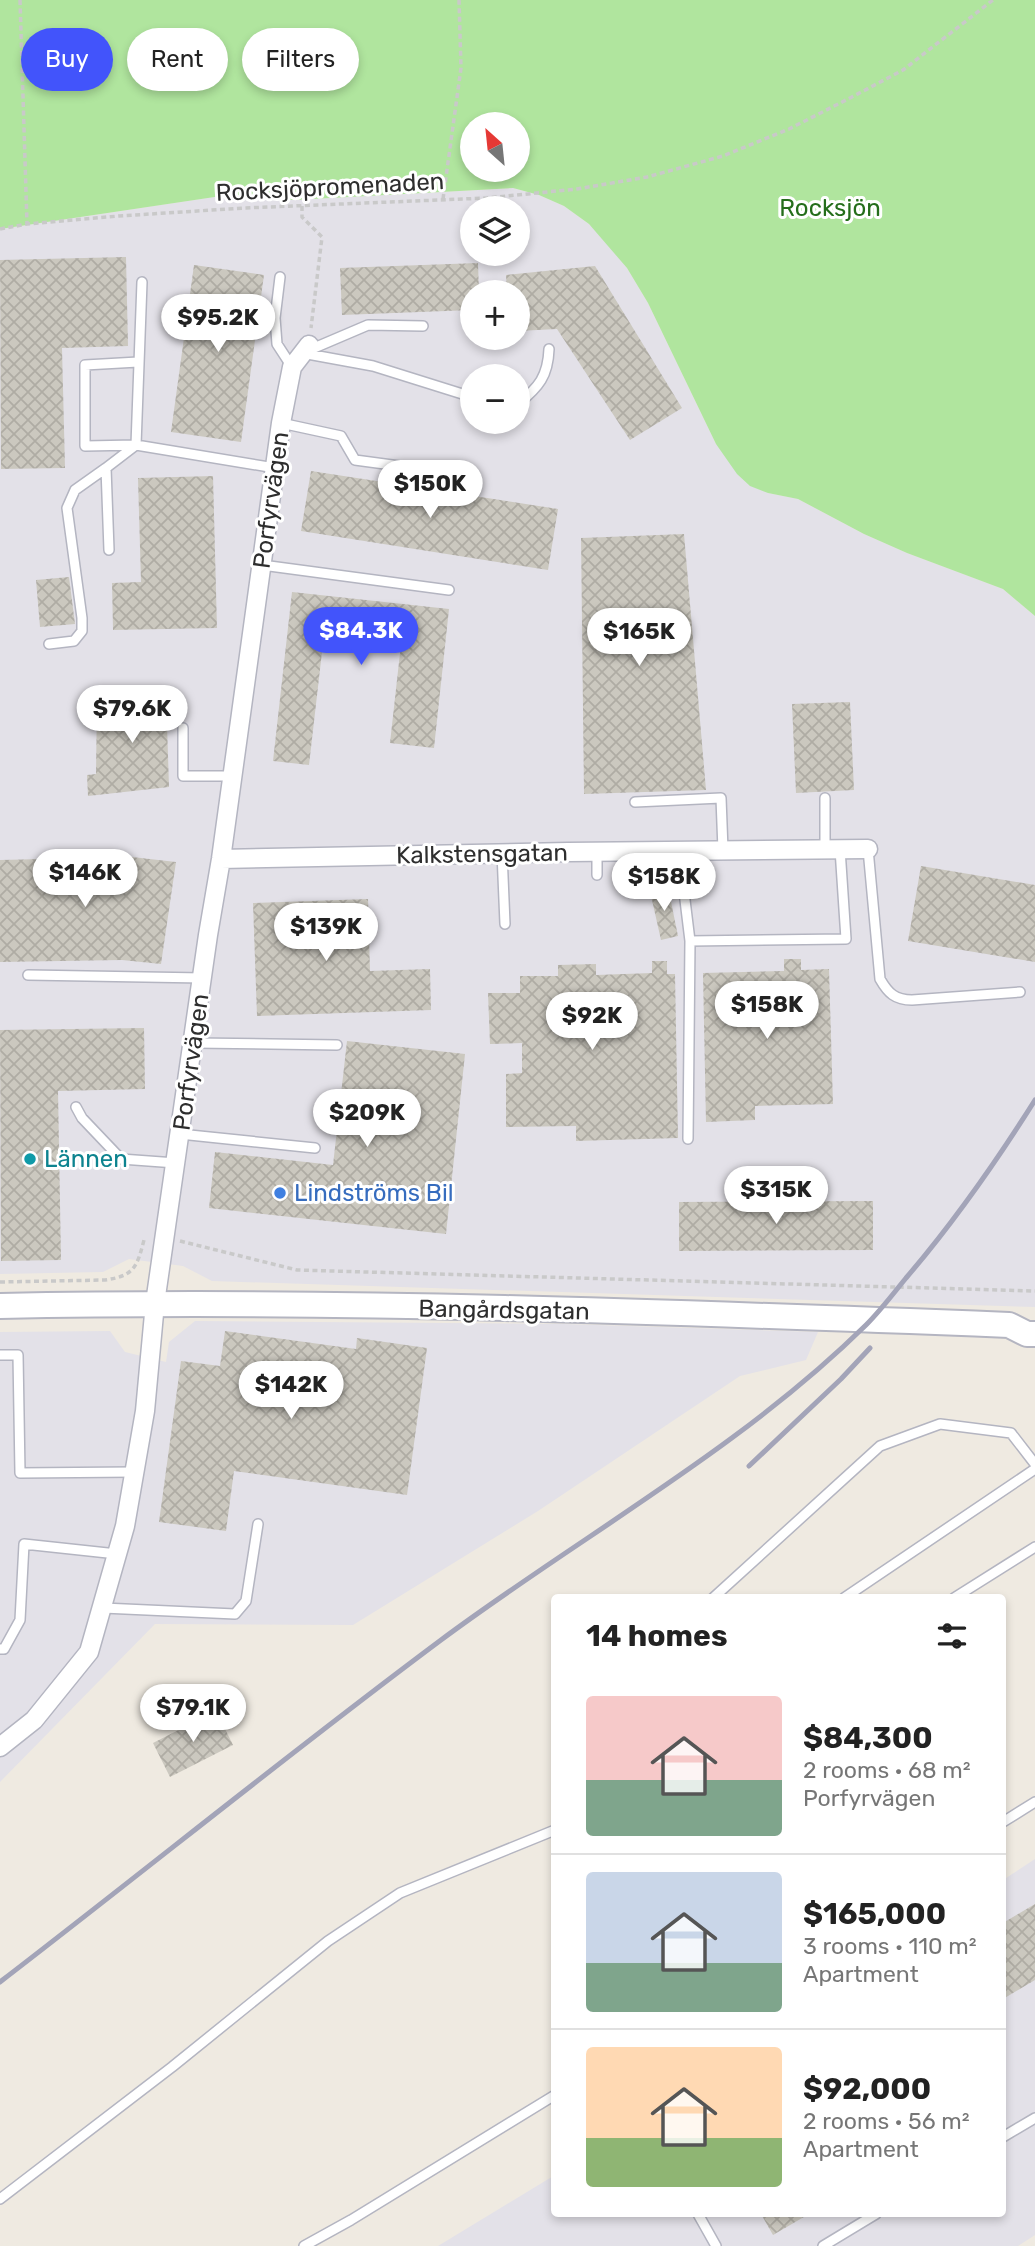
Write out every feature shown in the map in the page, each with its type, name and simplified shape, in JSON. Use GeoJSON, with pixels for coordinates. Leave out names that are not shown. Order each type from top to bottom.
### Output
{"type":"FeatureCollection","features":[{"type":"Feature","properties":{"kind":"main road","name":"Bangårdsgatan"},"geometry":{"type":"LineString","coordinates":[[0,1306],[155,1303],[653,1312],[1009,1325],[1035,1318]]}},
{"type":"Feature","properties":{"kind":"main road","name":"Bangårdsgatan"},"geometry":{"type":"LineString","coordinates":[[1009,1325],[1027,1334],[1035,1334]]}},
{"type":"Feature","properties":{"kind":"street","name":"Porfyrvägen"},"geometry":{"type":"LineString","coordinates":[[0,1747],[34,1720],[89,1652],[117,1554],[145,1411],[155,1303],[233,776],[281,423],[301,355]]}},
{"type":"Feature","properties":{"kind":"street","name":"Kalkstensgatan"},"geometry":{"type":"LineString","coordinates":[[221,859],[868,849]]}},
{"type":"Feature","properties":{"kind":"lane"},"geometry":{"type":"LineString","coordinates":[[280,277],[275,318],[276,344],[301,355],[373,366],[460,393]]}},
{"type":"Feature","properties":{"kind":"lane"},"geometry":{"type":"LineString","coordinates":[[49,644],[75,641],[82,631],[67,508],[75,490],[136,444],[142,282]]}},
{"type":"Feature","properties":{"kind":"lane"},"geometry":{"type":"LineString","coordinates":[[301,355],[368,325],[424,326]]}},
{"type":"Feature","properties":{"kind":"lane"},"geometry":{"type":"LineString","coordinates":[[530,393],[548,367],[549,349]]}},
{"type":"Feature","properties":{"kind":"lane"},"geometry":{"type":"LineString","coordinates":[[138,362],[85,365],[85,446],[136,444],[275,468]]}},
{"type":"Feature","properties":{"kind":"lane"},"geometry":{"type":"LineString","coordinates":[[281,423],[341,436],[355,460],[422,469]]}},
{"type":"Feature","properties":{"kind":"lane"},"geometry":{"type":"LineString","coordinates":[[107,468],[109,550]]}},
{"type":"Feature","properties":{"kind":"lane"},"geometry":{"type":"LineString","coordinates":[[262,565],[449,590]]}},
{"type":"Feature","properties":{"kind":"lane"},"geometry":{"type":"LineString","coordinates":[[183,728],[183,776],[233,776]]}},
{"type":"Feature","properties":{"kind":"lane"},"geometry":{"type":"LineString","coordinates":[[635,802],[721,798],[723,850]]}},
{"type":"Feature","properties":{"kind":"lane"},"geometry":{"type":"LineString","coordinates":[[690,941],[846,939],[825,798]]}},
{"type":"Feature","properties":{"kind":"lane"},"geometry":{"type":"LineString","coordinates":[[868,849],[880,979],[886,991],[899,1000],[1020,992]]}},
{"type":"Feature","properties":{"kind":"lane"},"geometry":{"type":"LineString","coordinates":[[679,851],[690,941],[688,1139]]}},
{"type":"Feature","properties":{"kind":"lane"},"geometry":{"type":"LineString","coordinates":[[597,852],[597,875]]}},
{"type":"Feature","properties":{"kind":"lane"},"geometry":{"type":"LineString","coordinates":[[502,853],[505,925]]}},
{"type":"Feature","properties":{"kind":"lane"},"geometry":{"type":"LineString","coordinates":[[28,975],[203,978]]}},
{"type":"Feature","properties":{"kind":"lane"},"geometry":{"type":"LineString","coordinates":[[194,1043],[337,1045]]}},
{"type":"Feature","properties":{"kind":"lane"},"geometry":{"type":"LineString","coordinates":[[76,1107],[82,1118],[121,1159],[176,1163]]}},
{"type":"Feature","properties":{"kind":"lane"},"geometry":{"type":"LineString","coordinates":[[180,1134],[315,1148]]}},
{"type":"Feature","properties":{"kind":"lane","name":"Bangårdsgatan"},"geometry":{"type":"LineString","coordinates":[[1009,1325],[1035,1325]]}},
{"type":"Feature","properties":{"kind":"lane"},"geometry":{"type":"LineString","coordinates":[[0,1355],[18,1355],[20,1473],[134,1472]]}},
{"type":"Feature","properties":{"kind":"lane"},"geometry":{"type":"LineString","coordinates":[[717,1594],[880,1446],[940,1424],[1012,1433],[1035,1464]]}},
{"type":"Feature","properties":{"kind":"lane"},"geometry":{"type":"LineString","coordinates":[[850,1594],[1035,1469]]}},
{"type":"Feature","properties":{"kind":"lane"},"geometry":{"type":"LineString","coordinates":[[103,1608],[235,1614],[246,1601],[258,1524]]}},
{"type":"Feature","properties":{"kind":"lane"},"geometry":{"type":"LineString","coordinates":[[1,1651],[20,1620],[24,1545],[117,1554]]}},
{"type":"Feature","properties":{"kind":"lane"},"geometry":{"type":"LineString","coordinates":[[960,1594],[1035,1547]]}},
{"type":"Feature","properties":{"kind":"lane"},"geometry":{"type":"LineString","coordinates":[[1006,1820],[1035,1802]]}},
{"type":"Feature","properties":{"kind":"lane"},"geometry":{"type":"LineString","coordinates":[[0,2199],[172,2067],[328,1941],[400,1893],[551,1832]]}},
{"type":"Feature","properties":{"kind":"lane"},"geometry":{"type":"LineString","coordinates":[[304,2246],[551,2097]]}},
{"type":"Feature","properties":{"kind":"lane"},"geometry":{"type":"LineString","coordinates":[[1006,2135],[1035,2118]]}},
{"type":"Feature","properties":{"kind":"lane"},"geometry":{"type":"LineString","coordinates":[[700,2217],[716,2246]]}},
{"type":"Feature","properties":{"kind":"lane"},"geometry":{"type":"LineString","coordinates":[[823,2246],[871,2217]]}},
{"type":"Feature","properties":{"kind":"path"},"geometry":{"type":"LineString","coordinates":[[20,0],[27,224]]}},
{"type":"Feature","properties":{"kind":"path"},"geometry":{"type":"LineString","coordinates":[[443,199],[461,68],[459,0]]}},
{"type":"Feature","properties":{"kind":"path","name":"Rocksjöpromenaden"},"geometry":{"type":"LineString","coordinates":[[0,229],[119,216],[487,198],[577,189],[647,177],[723,156],[789,129],[903,70],[993,0]]}},
{"type":"Feature","properties":{"kind":"path"},"geometry":{"type":"LineString","coordinates":[[301,355],[322,237],[302,217],[302,206]]}},
{"type":"Feature","properties":{"kind":"path"},"geometry":{"type":"LineString","coordinates":[[0,1282],[122,1278],[136,1266],[145,1236],[181,1241],[297,1270],[1035,1291]]}},
{"type":"Feature","properties":{"kind":"shaded area"},"geometry":{"type":"Polygon","coordinates":[[[513,188],[564,206],[589,224],[627,268],[648,303],[716,444],[768,493],[798,499],[907,553],[1003,589],[1035,616],[1035,1307],[212,1281],[183,1266],[129,1259],[103,1272],[0,1274],[0,229],[228,195],[293,200],[513,188]]]}},
{"type":"Feature","properties":{"kind":"shaded area"},"geometry":{"type":"Polygon","coordinates":[[[195,1321],[564,1324],[818,1332],[806,1360],[740,1376],[538,1511],[353,1625],[155,1624],[0,1782],[0,1332],[110,1331],[125,1352],[166,1362],[169,1342],[195,1321]]]}},
{"type":"Feature","properties":{"kind":"shaded area"},"geometry":{"type":"Polygon","coordinates":[[[1035,1859],[1035,2235],[1018,2246],[438,2246],[551,2177],[551,2217],[1006,2217],[1006,1878],[1035,1859]]]}},
{"type":"Feature","properties":{"kind":"green space","name":"Rocksjön"},"geometry":{"type":"Polygon","coordinates":[[[0,0],[1035,0],[1035,616],[1003,589],[907,553],[798,499],[750,486],[737,474],[716,444],[648,303],[627,268],[589,224],[564,206],[513,188],[293,200],[228,195],[0,229],[0,0]]]}},
{"type":"Feature","properties":{"kind":"building"},"geometry":{"type":"Polygon","coordinates":[[[126,257],[128,346],[62,348],[65,468],[1,469],[0,260],[126,257]]]}},
{"type":"Feature","properties":{"kind":"building"},"geometry":{"type":"Polygon","coordinates":[[[460,264],[460,266],[478,266],[479,280],[460,280],[460,310],[342,315],[340,268],[460,264]]]}},
{"type":"Feature","properties":{"kind":"building"},"geometry":{"type":"Polygon","coordinates":[[[194,265],[264,275],[241,442],[171,432],[194,265]]]}},
{"type":"Feature","properties":{"kind":"building"},"geometry":{"type":"Polygon","coordinates":[[[595,266],[682,408],[630,440],[557,329],[530,330],[530,280],[506,280],[506,275],[595,266]]]}},
{"type":"Feature","properties":{"kind":"building"},"geometry":{"type":"Polygon","coordinates":[[[311,471],[558,509],[548,570],[301,531],[311,471]]]}},
{"type":"Feature","properties":{"kind":"building"},"geometry":{"type":"Polygon","coordinates":[[[213,476],[217,628],[113,630],[112,583],[141,582],[138,478],[213,476]]]}},
{"type":"Feature","properties":{"kind":"building"},"geometry":{"type":"Polygon","coordinates":[[[684,534],[706,790],[584,794],[581,538],[684,534]]]}},
{"type":"Feature","properties":{"kind":"building"},"geometry":{"type":"Polygon","coordinates":[[[69,577],[75,624],[40,627],[36,580],[69,577]]]}},
{"type":"Feature","properties":{"kind":"building"},"geometry":{"type":"Polygon","coordinates":[[[292,592],[449,609],[434,748],[390,743],[402,635],[325,626],[309,765],[273,761],[292,592]]]}},
{"type":"Feature","properties":{"kind":"building"},"geometry":{"type":"Polygon","coordinates":[[[97,698],[175,698],[174,723],[167,724],[169,787],[88,796],[87,775],[96,774],[97,698]]]}},
{"type":"Feature","properties":{"kind":"building"},"geometry":{"type":"Polygon","coordinates":[[[850,702],[854,790],[796,793],[792,704],[850,702]]]}},
{"type":"Feature","properties":{"kind":"building"},"geometry":{"type":"Polygon","coordinates":[[[132,857],[176,862],[161,964],[122,960],[0,962],[0,860],[132,857]]]}},
{"type":"Feature","properties":{"kind":"building"},"geometry":{"type":"Polygon","coordinates":[[[921,866],[1035,885],[1035,962],[908,941],[921,866]]]}},
{"type":"Feature","properties":{"kind":"building"},"geometry":{"type":"Polygon","coordinates":[[[668,887],[678,936],[661,940],[650,891],[668,887]]]}},
{"type":"Feature","properties":{"kind":"building"},"geometry":{"type":"Polygon","coordinates":[[[368,899],[370,971],[430,969],[431,1010],[257,1016],[253,903],[368,899]]]}},
{"type":"Feature","properties":{"kind":"building"},"geometry":{"type":"Polygon","coordinates":[[[784,959],[801,959],[801,970],[829,969],[833,1104],[755,1106],[755,1120],[706,1122],[703,973],[784,971],[784,959]]]}},
{"type":"Feature","properties":{"kind":"building"},"geometry":{"type":"Polygon","coordinates":[[[652,961],[667,961],[667,974],[675,974],[678,1138],[576,1141],[576,1126],[506,1127],[506,1074],[522,1073],[522,1043],[490,1044],[488,993],[520,993],[520,976],[558,976],[558,965],[596,964],[596,975],[652,973],[652,961]]]}},
{"type":"Feature","properties":{"kind":"building","name":"Lännen"},"geometry":{"type":"Polygon","coordinates":[[[144,1028],[145,1089],[58,1091],[61,1260],[1,1261],[0,1030],[144,1028]]]}},
{"type":"Feature","properties":{"kind":"building"},"geometry":{"type":"Polygon","coordinates":[[[347,1041],[465,1054],[446,1234],[209,1208],[215,1152],[333,1165],[347,1041]]]}},
{"type":"Feature","properties":{"kind":"building"},"geometry":{"type":"Polygon","coordinates":[[[873,1201],[873,1250],[679,1251],[679,1202],[873,1201]]]}},
{"type":"Feature","properties":{"kind":"building"},"geometry":{"type":"Polygon","coordinates":[[[225,1331],[356,1349],[357,1338],[427,1348],[407,1495],[234,1471],[226,1531],[159,1522],[181,1361],[220,1366],[225,1331]]]}},
{"type":"Feature","properties":{"kind":"building"},"geometry":{"type":"Polygon","coordinates":[[[216,1711],[233,1745],[170,1777],[153,1743],[216,1711]]]}},
{"type":"Feature","properties":{"kind":"building"},"geometry":{"type":"Polygon","coordinates":[[[1035,1904],[1035,1980],[1006,1997],[1006,1921],[1035,1904]]]}},
{"type":"Feature","properties":{"kind":"building"},"geometry":{"type":"Polygon","coordinates":[[[763,2217],[804,2217],[773,2235],[763,2217]]]}},
{"type":"Feature","properties":{"kind":"railway"},"geometry":{"type":"LineString","coordinates":[[0,1982],[441,1640],[713,1452],[817,1370],[871,1320],[924,1257],[974,1191],[1035,1100]]}},
{"type":"Feature","properties":{"kind":"railway"},"geometry":{"type":"LineString","coordinates":[[749,1466],[870,1348]]}},
{"type":"Feature","properties":{"kind":"place","name":"Lännen"},"geometry":{"type":"Point","coordinates":[30,1159]}},
{"type":"Feature","properties":{"kind":"place","name":"Lindströms Bil"},"geometry":{"type":"Point","coordinates":[280,1193]}}]}
